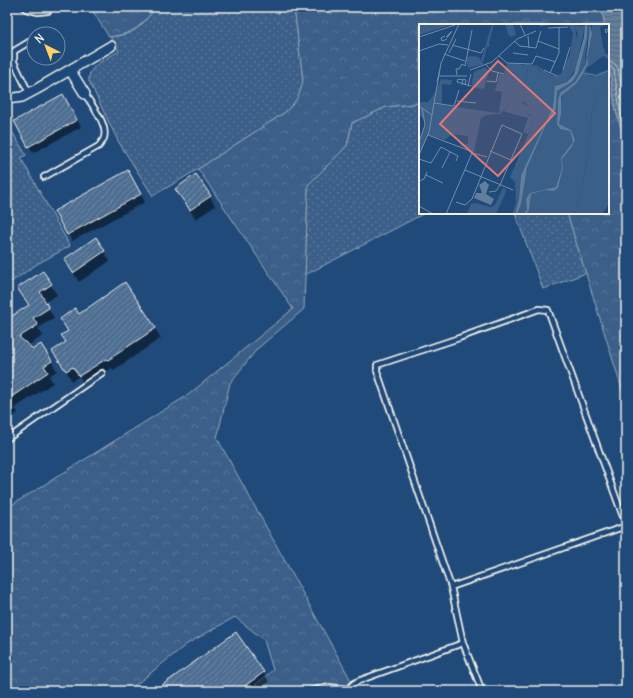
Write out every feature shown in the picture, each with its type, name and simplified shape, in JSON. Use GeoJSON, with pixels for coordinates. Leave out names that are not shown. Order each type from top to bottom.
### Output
{"type":"FeatureCollection","features":[{"type":"Feature","properties":{"kind":"street"},"geometry":{"type":"LineString","coordinates":[[7,99],[22,97],[28,94],[111,46]]}},
{"type":"Feature","properties":{"kind":"street"},"geometry":{"type":"LineString","coordinates":[[70,70],[85,94]]}},
{"type":"Feature","properties":{"kind":"lane"},"geometry":{"type":"LineString","coordinates":[[26,7],[26,9],[38,12],[48,12]]}},
{"type":"Feature","properties":{"kind":"lane"},"geometry":{"type":"LineString","coordinates":[[26,44],[14,51],[14,62],[28,94]]}},
{"type":"Feature","properties":{"kind":"lane"},"geometry":{"type":"LineString","coordinates":[[44,177],[99,146],[104,138],[102,121],[85,94]]}},
{"type":"Feature","properties":{"kind":"lane"},"geometry":{"type":"LineString","coordinates":[[451,587],[626,525],[548,310],[539,309],[459,338],[377,365],[377,372],[451,587],[464,643],[482,691]]}},
{"type":"Feature","properties":{"kind":"lane"},"geometry":{"type":"LineString","coordinates":[[7,439],[102,373]]}},
{"type":"Feature","properties":{"kind":"lane"},"geometry":{"type":"LineString","coordinates":[[310,691],[328,686],[350,690],[353,684],[358,681],[464,643]]}},
{"type":"Feature","properties":{"kind":"green space"},"geometry":{"type":"Polygon","coordinates":[[[90,7],[153,7],[153,11],[143,23],[134,30],[109,37],[90,7]]]}},
{"type":"Feature","properties":{"kind":"green space"},"geometry":{"type":"Polygon","coordinates":[[[153,7],[294,7],[303,80],[301,90],[297,98],[284,113],[198,169],[153,196],[118,141],[89,81],[89,75],[95,66],[119,51],[110,37],[135,30],[153,11],[153,7]]]}},
{"type":"Feature","properties":{"kind":"green space"},"geometry":{"type":"Polygon","coordinates":[[[294,7],[601,7],[605,24],[419,24],[419,103],[386,107],[352,123],[347,146],[308,185],[304,309],[257,349],[230,383],[217,438],[353,684],[349,689],[328,687],[310,691],[248,691],[273,670],[264,640],[235,617],[187,644],[128,691],[7,691],[7,508],[188,395],[293,309],[198,169],[284,113],[297,98],[301,90],[303,80],[294,7]]]}},
{"type":"Feature","properties":{"kind":"green space"},"geometry":{"type":"Polygon","coordinates":[[[609,62],[616,111],[626,144],[626,402],[567,214],[609,214],[609,62]]]}},
{"type":"Feature","properties":{"kind":"green space"},"geometry":{"type":"Polygon","coordinates":[[[419,103],[419,214],[423,214],[305,275],[308,185],[347,146],[352,123],[386,107],[419,103]]]}},
{"type":"Feature","properties":{"kind":"green space"},"geometry":{"type":"Polygon","coordinates":[[[7,123],[26,155],[21,158],[70,246],[37,264],[7,285],[7,123]]]}},
{"type":"Feature","properties":{"kind":"green space"},"geometry":{"type":"Polygon","coordinates":[[[515,214],[567,214],[586,273],[543,289],[515,214]]]}},
{"type":"Feature","properties":{"kind":"water"},"geometry":{"type":"Polygon","coordinates":[[[601,7],[625,7],[626,144],[616,111],[612,87],[609,63],[609,24],[605,24],[601,7]]]}},
{"type":"Feature","properties":{"kind":"building"},"geometry":{"type":"Polygon","coordinates":[[[63,94],[77,120],[28,147],[14,121],[63,94]]]}},
{"type":"Feature","properties":{"kind":"building"},"geometry":{"type":"Polygon","coordinates":[[[128,170],[141,194],[67,235],[54,211],[128,170]]]}},
{"type":"Feature","properties":{"kind":"building"},"geometry":{"type":"Polygon","coordinates":[[[196,174],[211,196],[190,210],[175,189],[196,174]]]}},
{"type":"Feature","properties":{"kind":"building"},"geometry":{"type":"Polygon","coordinates":[[[96,237],[105,251],[73,273],[64,259],[96,237]]]}},
{"type":"Feature","properties":{"kind":"building"},"geometry":{"type":"Polygon","coordinates":[[[43,271],[52,284],[40,292],[49,308],[33,318],[38,325],[19,337],[33,349],[41,344],[52,361],[44,366],[48,372],[7,400],[7,319],[29,305],[17,288],[43,271]]]}},
{"type":"Feature","properties":{"kind":"building"},"geometry":{"type":"Polygon","coordinates":[[[125,282],[156,328],[108,360],[106,359],[79,376],[73,367],[66,371],[52,351],[66,342],[61,335],[68,331],[60,319],[75,308],[79,314],[125,282]]]}},
{"type":"Feature","properties":{"kind":"building"},"geometry":{"type":"Polygon","coordinates":[[[236,632],[264,672],[238,691],[154,691],[236,632]]]}}]}
